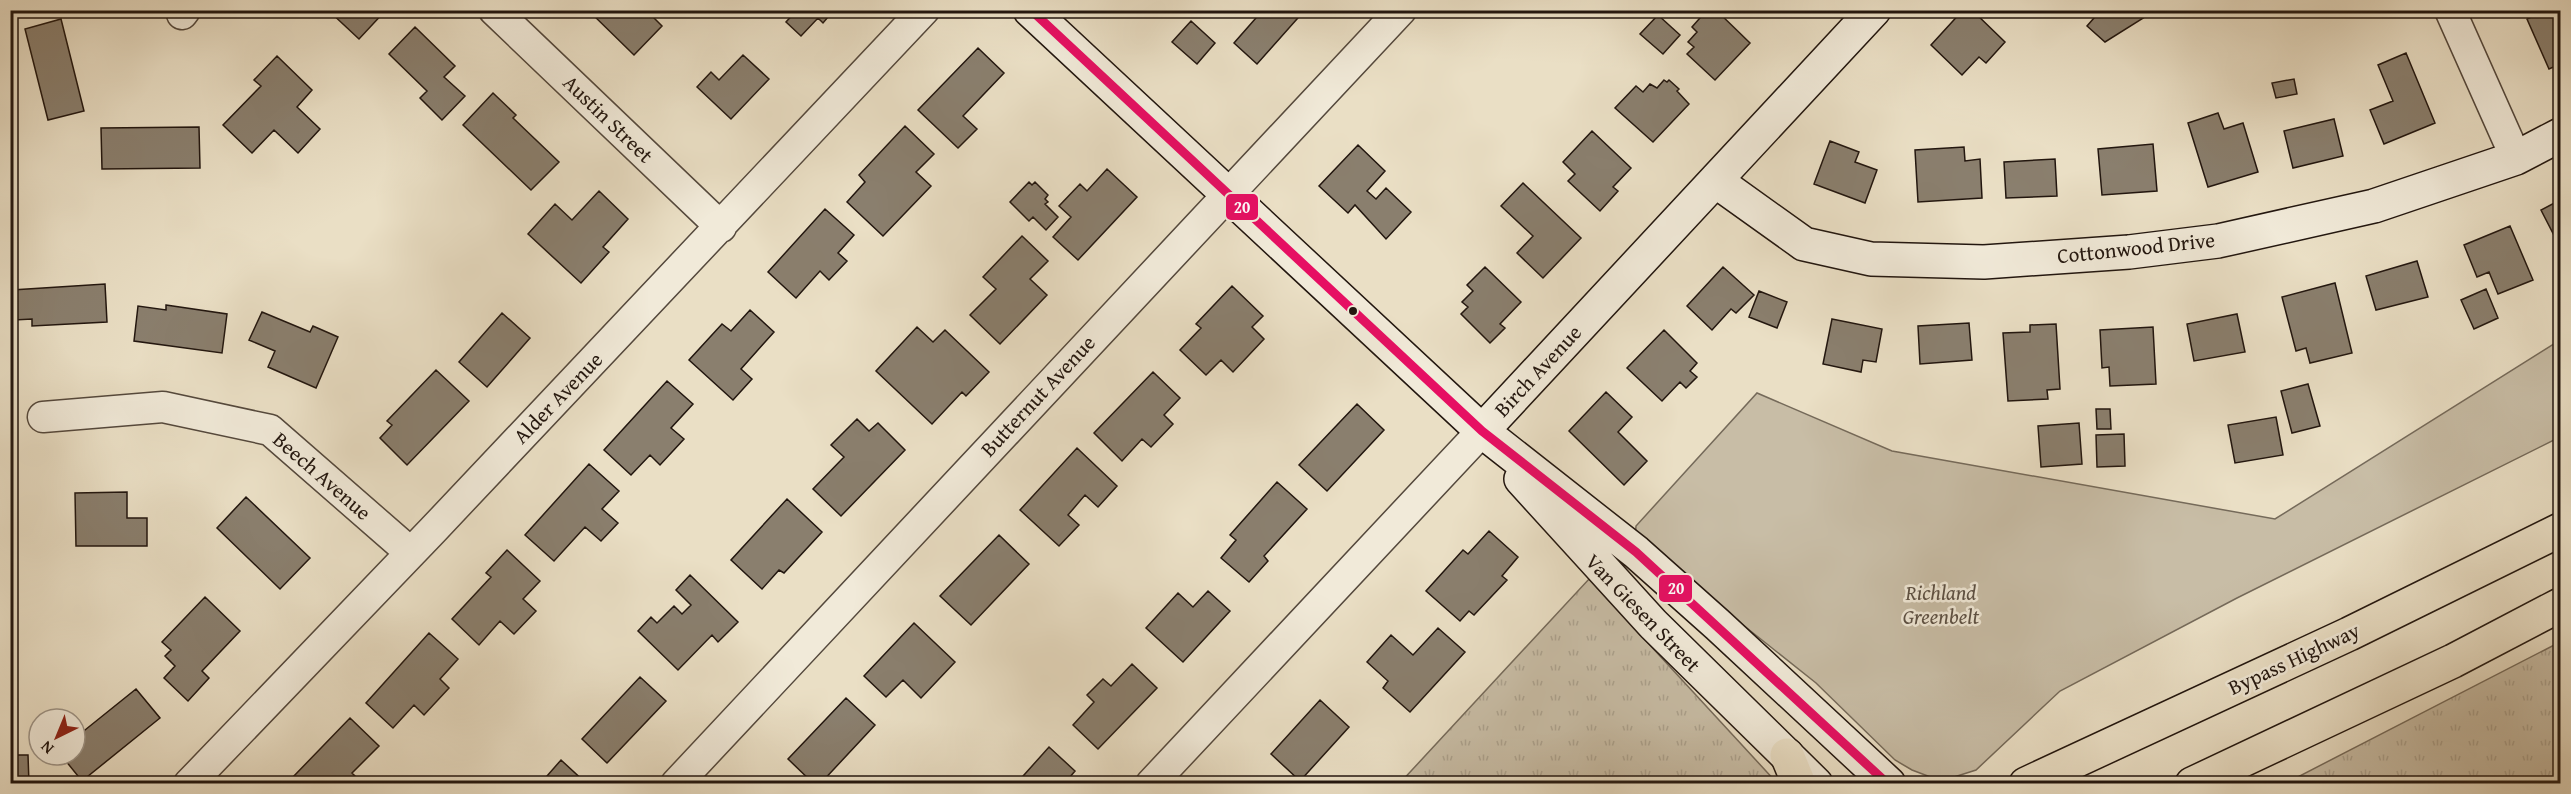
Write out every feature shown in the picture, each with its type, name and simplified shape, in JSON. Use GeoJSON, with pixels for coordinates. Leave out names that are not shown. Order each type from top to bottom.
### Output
{"type":"FeatureCollection","features":[{"type":"Feature","properties":{"kind":"highway","name":"Bypass Highway"},"geometry":{"type":"LineString","coordinates":[[2026,783],[2338,639],[2560,530]]}},
{"type":"Feature","properties":{"kind":"highway"},"geometry":{"type":"LineString","coordinates":[[2192,783],[2453,661],[2560,605]]}},
{"type":"Feature","properties":{"kind":"main road","name":"Van Giesen Street"},"geometry":{"type":"LineString","coordinates":[[1030,10],[1482,431],[1636,552],[1888,783]]}},
{"type":"Feature","properties":{"kind":"main road","name":"Birch Avenue"},"geometry":{"type":"LineString","coordinates":[[1482,431],[1874,10]]}},
{"type":"Feature","properties":{"kind":"main road","name":"Cottonwood Drive"},"geometry":{"type":"LineString","coordinates":[[1716,181],[1804,243],[1871,259],[1984,262],[2129,252],[2218,241],[2374,206],[2516,158],[2560,135]]}},
{"type":"Feature","properties":{"kind":"main road","name":"Van Giesen Street"},"geometry":{"type":"LineString","coordinates":[[1482,431],[1598,566],[1793,769],[1816,783]]}},
{"type":"Feature","properties":{"kind":"street","name":"Austin Street"},"geometry":{"type":"LineString","coordinates":[[494,10],[721,227]]}},
{"type":"Feature","properties":{"kind":"street","name":"Alder Avenue"},"geometry":{"type":"LineString","coordinates":[[189,783],[721,227],[924,10]]}},
{"type":"Feature","properties":{"kind":"street","name":"Butternut Avenue"},"geometry":{"type":"LineString","coordinates":[[676,783],[1401,10]]}},
{"type":"Feature","properties":{"kind":"street"},"geometry":{"type":"LineString","coordinates":[[2450,10],[2516,158]]}},
{"type":"Feature","properties":{"kind":"street","name":"Beech Avenue"},"geometry":{"type":"LineString","coordinates":[[43,417],[163,407],[270,430],[411,553]]}},
{"type":"Feature","properties":{"kind":"street","name":"Birch Avenue"},"geometry":{"type":"LineString","coordinates":[[1151,783],[1482,431]]}},
{"type":"Feature","properties":{"kind":"green space","name":"Richland Greenbelt"},"geometry":{"type":"Polygon","coordinates":[[[2560,340],[2560,437],[2237,598],[2060,691],[1976,770],[1951,778],[1933,778],[1895,760],[1816,683],[1635,539],[1636,526],[1757,393],[1892,451],[2275,519],[2560,340]]]}},
{"type":"Feature","properties":{"kind":"green space"},"geometry":{"type":"Polygon","coordinates":[[[1589,579],[1777,783],[1399,784],[1589,579]]]}},
{"type":"Feature","properties":{"kind":"green space"},"geometry":{"type":"Polygon","coordinates":[[[2560,642],[2560,783],[2286,783],[2560,642]]]}},
{"type":"Feature","properties":{"kind":"building"},"geometry":{"type":"Polygon","coordinates":[[[328,10],[386,10],[359,39],[328,10]]]}},
{"type":"Feature","properties":{"kind":"building"},"geometry":{"type":"Polygon","coordinates":[[[646,10],[662,26],[634,55],[589,11],[646,10]]]}},
{"type":"Feature","properties":{"kind":"building"},"geometry":{"type":"Polygon","coordinates":[[[797,10],[834,10],[823,23],[818,18],[801,36],[786,22],[797,10]]]}},
{"type":"Feature","properties":{"kind":"building"},"geometry":{"type":"Polygon","coordinates":[[[1263,10],[1305,10],[1257,64],[1234,43],[1263,10]]]}},
{"type":"Feature","properties":{"kind":"building"},"geometry":{"type":"Polygon","coordinates":[[[1707,10],[1716,10],[1750,43],[1715,80],[1687,54],[1694,47],[1688,42],[1697,32],[1692,27],[1707,10]]]}},
{"type":"Feature","properties":{"kind":"building"},"geometry":{"type":"Polygon","coordinates":[[[1963,10],[1972,10],[2005,42],[1986,63],[1979,57],[1962,75],[1931,45],[1963,10]]]}},
{"type":"Feature","properties":{"kind":"building"},"geometry":{"type":"Polygon","coordinates":[[[2101,10],[2137,10],[2145,17],[2105,42],[2087,26],[2101,10]]]}},
{"type":"Feature","properties":{"kind":"building"},"geometry":{"type":"Polygon","coordinates":[[[2546,10],[2560,10],[2560,64],[2549,69],[2527,19],[2546,10]]]}},
{"type":"Feature","properties":{"kind":"building"},"geometry":{"type":"Polygon","coordinates":[[[1658,15],[1680,35],[1663,54],[1640,34],[1658,15]]]}},
{"type":"Feature","properties":{"kind":"building"},"geometry":{"type":"Polygon","coordinates":[[[61,19],[84,111],[48,120],[25,29],[61,19]]]}},
{"type":"Feature","properties":{"kind":"building"},"geometry":{"type":"Polygon","coordinates":[[[1191,21],[1215,43],[1197,64],[1172,42],[1191,21]]]}},
{"type":"Feature","properties":{"kind":"building"},"geometry":{"type":"Polygon","coordinates":[[[415,27],[455,66],[444,77],[465,96],[442,120],[420,98],[427,91],[389,54],[415,27]]]}},
{"type":"Feature","properties":{"kind":"building"},"geometry":{"type":"Polygon","coordinates":[[[978,48],[1004,73],[963,116],[977,129],[958,148],[918,110],[978,48]]]}},
{"type":"Feature","properties":{"kind":"building"},"geometry":{"type":"Polygon","coordinates":[[[2406,53],[2435,123],[2384,144],[2370,110],[2393,101],[2378,65],[2406,53]]]}},
{"type":"Feature","properties":{"kind":"building"},"geometry":{"type":"Polygon","coordinates":[[[743,55],[769,79],[731,119],[697,87],[711,72],[719,80],[743,55]]]}},
{"type":"Feature","properties":{"kind":"building"},"geometry":{"type":"Polygon","coordinates":[[[277,56],[312,90],[297,107],[320,129],[298,153],[274,130],[252,153],[223,125],[261,86],[254,80],[277,56]]]}},
{"type":"Feature","properties":{"kind":"building"},"geometry":{"type":"Polygon","coordinates":[[[2294,79],[2297,94],[2276,98],[2272,83],[2294,79]]]}},
{"type":"Feature","properties":{"kind":"building"},"geometry":{"type":"Polygon","coordinates":[[[1664,80],[1667,82],[1669,80],[1679,89],[1677,91],[1689,104],[1653,142],[1615,108],[1636,86],[1643,92],[1650,84],[1657,88],[1664,80]]]}},
{"type":"Feature","properties":{"kind":"building"},"geometry":{"type":"Polygon","coordinates":[[[493,93],[516,115],[513,118],[559,162],[531,190],[463,125],[493,93]]]}},
{"type":"Feature","properties":{"kind":"building"},"geometry":{"type":"Polygon","coordinates":[[[2218,113],[2224,129],[2243,123],[2258,172],[2208,187],[2188,123],[2218,113]]]}},
{"type":"Feature","properties":{"kind":"building"},"geometry":{"type":"Polygon","coordinates":[[[2334,119],[2343,156],[2293,168],[2284,131],[2334,119]]]}},
{"type":"Feature","properties":{"kind":"building"},"geometry":{"type":"Polygon","coordinates":[[[905,126],[934,154],[916,172],[931,186],[883,236],[847,202],[865,182],[859,175],[905,126]]]}},
{"type":"Feature","properties":{"kind":"building"},"geometry":{"type":"Polygon","coordinates":[[[199,127],[200,168],[102,169],[101,128],[199,127]]]}},
{"type":"Feature","properties":{"kind":"building"},"geometry":{"type":"Polygon","coordinates":[[[1592,131],[1631,168],[1613,187],[1618,191],[1600,211],[1568,181],[1575,174],[1563,162],[1592,131]]]}},
{"type":"Feature","properties":{"kind":"building"},"geometry":{"type":"Polygon","coordinates":[[[1830,141],[1859,152],[1855,162],[1877,170],[1865,203],[1814,184],[1830,141]]]}},
{"type":"Feature","properties":{"kind":"building"},"geometry":{"type":"Polygon","coordinates":[[[2153,144],[2157,191],[2102,195],[2098,149],[2153,144]]]}},
{"type":"Feature","properties":{"kind":"building"},"geometry":{"type":"Polygon","coordinates":[[[1358,145],[1385,171],[1367,191],[1376,199],[1386,188],[1411,212],[1386,239],[1355,205],[1348,213],[1319,186],[1358,145]]]}},
{"type":"Feature","properties":{"kind":"building"},"geometry":{"type":"Polygon","coordinates":[[[1964,147],[1965,161],[1980,159],[1982,198],[1918,202],[1915,150],[1964,147]]]}},
{"type":"Feature","properties":{"kind":"building"},"geometry":{"type":"Polygon","coordinates":[[[2055,159],[2057,196],[2006,198],[2004,162],[2055,159]]]}},
{"type":"Feature","properties":{"kind":"building"},"geometry":{"type":"Polygon","coordinates":[[[1107,169],[1137,197],[1078,260],[1053,237],[1071,217],[1059,206],[1080,184],[1087,191],[1107,169]]]}},
{"type":"Feature","properties":{"kind":"building"},"geometry":{"type":"Polygon","coordinates":[[[1029,182],[1032,185],[1035,182],[1048,195],[1045,199],[1048,202],[1045,204],[1058,217],[1046,230],[1033,217],[1029,221],[1010,202],[1029,182]]]}},
{"type":"Feature","properties":{"kind":"building"},"geometry":{"type":"Polygon","coordinates":[[[1523,183],[1581,238],[1543,278],[1517,253],[1533,236],[1501,206],[1523,183]]]}},
{"type":"Feature","properties":{"kind":"building"},"geometry":{"type":"Polygon","coordinates":[[[599,191],[628,219],[603,247],[609,252],[581,283],[528,234],[555,204],[572,220],[599,191]]]}},
{"type":"Feature","properties":{"kind":"building"},"geometry":{"type":"Polygon","coordinates":[[[2560,200],[2560,245],[2559,245],[2541,210],[2560,200]]]}},
{"type":"Feature","properties":{"kind":"building"},"geometry":{"type":"Polygon","coordinates":[[[825,209],[854,235],[838,253],[847,261],[829,280],[820,271],[796,298],[768,272],[825,209]]]}},
{"type":"Feature","properties":{"kind":"building"},"geometry":{"type":"Polygon","coordinates":[[[2510,226],[2533,280],[2498,294],[2489,272],[2477,277],[2464,245],[2510,226]]]}},
{"type":"Feature","properties":{"kind":"building"},"geometry":{"type":"Polygon","coordinates":[[[1022,236],[1048,261],[1030,279],[1047,295],[1000,344],[970,315],[996,289],[983,277],[1022,236]]]}},
{"type":"Feature","properties":{"kind":"building"},"geometry":{"type":"Polygon","coordinates":[[[2417,261],[2428,297],[2376,310],[2366,276],[2417,261]]]}},
{"type":"Feature","properties":{"kind":"building"},"geometry":{"type":"Polygon","coordinates":[[[1485,267],[1521,302],[1500,324],[1505,328],[1490,343],[1461,314],[1468,307],[1462,302],[1473,291],[1467,285],[1485,267]]]}},
{"type":"Feature","properties":{"kind":"building"},"geometry":{"type":"Polygon","coordinates":[[[1723,267],[1754,295],[1736,313],[1731,309],[1712,330],[1687,306],[1723,267]]]}},
{"type":"Feature","properties":{"kind":"building"},"geometry":{"type":"Polygon","coordinates":[[[2335,283],[2352,353],[2310,363],[2306,348],[2296,351],[2282,297],[2335,283]]]}},
{"type":"Feature","properties":{"kind":"building"},"geometry":{"type":"Polygon","coordinates":[[[105,284],[107,322],[32,326],[32,319],[14,320],[12,290],[105,284]]]}},
{"type":"Feature","properties":{"kind":"building"},"geometry":{"type":"Polygon","coordinates":[[[1232,286],[1263,316],[1252,327],[1264,339],[1233,372],[1221,360],[1206,375],[1180,350],[1201,328],[1196,324],[1232,286]]]}},
{"type":"Feature","properties":{"kind":"building"},"geometry":{"type":"Polygon","coordinates":[[[2486,289],[2498,318],[2474,329],[2461,300],[2486,289]]]}},
{"type":"Feature","properties":{"kind":"building"},"geometry":{"type":"Polygon","coordinates":[[[1759,291],[1787,302],[1777,328],[1749,317],[1759,291]]]}},
{"type":"Feature","properties":{"kind":"building"},"geometry":{"type":"Polygon","coordinates":[[[166,305],[227,314],[222,353],[134,341],[138,306],[166,310],[166,305]]]}},
{"type":"Feature","properties":{"kind":"building"},"geometry":{"type":"Polygon","coordinates":[[[750,310],[774,332],[741,369],[752,379],[733,400],[689,360],[722,324],[731,331],[750,310]]]}},
{"type":"Feature","properties":{"kind":"building"},"geometry":{"type":"Polygon","coordinates":[[[262,312],[310,332],[313,326],[338,337],[316,388],[268,367],[275,351],[249,340],[262,312]]]}},
{"type":"Feature","properties":{"kind":"building"},"geometry":{"type":"Polygon","coordinates":[[[502,313],[530,338],[487,387],[459,362],[502,313]]]}},
{"type":"Feature","properties":{"kind":"building"},"geometry":{"type":"Polygon","coordinates":[[[2237,314],[2245,352],[2194,361],[2187,324],[2237,314]]]}},
{"type":"Feature","properties":{"kind":"building"},"geometry":{"type":"Polygon","coordinates":[[[1832,319],[1882,329],[1876,362],[1863,360],[1861,372],[1823,364],[1832,319]]]}},
{"type":"Feature","properties":{"kind":"building"},"geometry":{"type":"Polygon","coordinates":[[[1969,323],[1972,360],[1920,364],[1918,326],[1969,323]]]}},
{"type":"Feature","properties":{"kind":"building"},"geometry":{"type":"Polygon","coordinates":[[[2056,324],[2060,389],[2047,390],[2048,399],[2008,401],[2003,333],[2030,332],[2030,325],[2056,324]]]}},
{"type":"Feature","properties":{"kind":"building"},"geometry":{"type":"Polygon","coordinates":[[[917,327],[933,342],[945,330],[989,372],[966,396],[962,392],[932,424],[876,371],[917,327]]]}},
{"type":"Feature","properties":{"kind":"building"},"geometry":{"type":"Polygon","coordinates":[[[2153,327],[2156,384],[2110,386],[2109,367],[2102,368],[2100,330],[2153,327]]]}},
{"type":"Feature","properties":{"kind":"building"},"geometry":{"type":"Polygon","coordinates":[[[1664,330],[1697,363],[1690,371],[1697,377],[1686,388],[1680,382],[1662,401],[1627,368],[1664,330]]]}},
{"type":"Feature","properties":{"kind":"building"},"geometry":{"type":"Polygon","coordinates":[[[436,370],[469,401],[407,465],[380,438],[392,425],[387,421],[436,370]]]}},
{"type":"Feature","properties":{"kind":"building"},"geometry":{"type":"Polygon","coordinates":[[[1153,372],[1180,398],[1164,415],[1173,424],[1151,447],[1142,439],[1122,461],[1094,433],[1153,372]]]}},
{"type":"Feature","properties":{"kind":"building"},"geometry":{"type":"Polygon","coordinates":[[[667,381],[693,404],[671,428],[684,439],[660,465],[650,455],[631,475],[604,450],[667,381]]]}},
{"type":"Feature","properties":{"kind":"building"},"geometry":{"type":"Polygon","coordinates":[[[2308,384],[2320,426],[2292,433],[2281,391],[2308,384]]]}},
{"type":"Feature","properties":{"kind":"building"},"geometry":{"type":"Polygon","coordinates":[[[1606,392],[1632,417],[1618,432],[1647,461],[1624,485],[1569,431],[1606,392]]]}},
{"type":"Feature","properties":{"kind":"building"},"geometry":{"type":"Polygon","coordinates":[[[1357,404],[1384,430],[1327,491],[1299,465],[1357,404]]]}},
{"type":"Feature","properties":{"kind":"building"},"geometry":{"type":"Polygon","coordinates":[[[2096,409],[2110,409],[2111,429],[2097,429],[2096,409]]]}},
{"type":"Feature","properties":{"kind":"building"},"geometry":{"type":"Polygon","coordinates":[[[2276,417],[2283,455],[2235,463],[2228,425],[2276,417]]]}},
{"type":"Feature","properties":{"kind":"building"},"geometry":{"type":"Polygon","coordinates":[[[857,419],[869,431],[878,423],[905,450],[841,516],[813,489],[844,457],[831,445],[857,419]]]}},
{"type":"Feature","properties":{"kind":"building"},"geometry":{"type":"Polygon","coordinates":[[[2079,423],[2082,464],[2041,467],[2038,426],[2079,423]]]}},
{"type":"Feature","properties":{"kind":"building"},"geometry":{"type":"Polygon","coordinates":[[[2124,434],[2125,466],[2097,467],[2096,435],[2124,434]]]}},
{"type":"Feature","properties":{"kind":"building"},"geometry":{"type":"Polygon","coordinates":[[[1077,448],[1117,486],[1098,507],[1085,495],[1068,515],[1079,525],[1059,546],[1020,510],[1077,448]]]}},
{"type":"Feature","properties":{"kind":"building"},"geometry":{"type":"Polygon","coordinates":[[[589,464],[619,491],[602,509],[618,523],[601,541],[585,527],[554,561],[525,535],[589,464]]]}},
{"type":"Feature","properties":{"kind":"building"},"geometry":{"type":"Polygon","coordinates":[[[1277,482],[1307,509],[1264,556],[1268,561],[1249,582],[1221,558],[1236,540],[1230,535],[1277,482]]]}},
{"type":"Feature","properties":{"kind":"building"},"geometry":{"type":"Polygon","coordinates":[[[127,492],[127,518],[147,518],[147,546],[76,546],[75,493],[127,492]]]}},
{"type":"Feature","properties":{"kind":"building"},"geometry":{"type":"Polygon","coordinates":[[[246,497],[310,558],[280,589],[217,528],[246,497]]]}},
{"type":"Feature","properties":{"kind":"building"},"geometry":{"type":"Polygon","coordinates":[[[787,499],[822,532],[784,573],[779,570],[762,589],[731,560],[787,499]]]}},
{"type":"Feature","properties":{"kind":"building"},"geometry":{"type":"Polygon","coordinates":[[[1489,531],[1518,557],[1502,576],[1507,580],[1474,615],[1469,611],[1460,621],[1426,591],[1463,550],[1468,554],[1489,531]]]}},
{"type":"Feature","properties":{"kind":"building"},"geometry":{"type":"Polygon","coordinates":[[[999,535],[1029,564],[971,625],[940,596],[999,535]]]}},
{"type":"Feature","properties":{"kind":"building"},"geometry":{"type":"Polygon","coordinates":[[[507,550],[540,581],[523,599],[536,611],[514,634],[500,621],[479,645],[452,619],[491,577],[486,573],[507,550]]]}},
{"type":"Feature","properties":{"kind":"building"},"geometry":{"type":"Polygon","coordinates":[[[690,575],[738,622],[718,642],[712,635],[678,670],[638,631],[651,617],[657,623],[674,606],[682,614],[691,605],[676,590],[690,575]]]}},
{"type":"Feature","properties":{"kind":"building"},"geometry":{"type":"Polygon","coordinates":[[[1208,591],[1230,611],[1183,662],[1146,628],[1178,593],[1193,607],[1208,591]]]}},
{"type":"Feature","properties":{"kind":"building"},"geometry":{"type":"Polygon","coordinates":[[[205,597],[240,631],[202,671],[209,678],[188,701],[164,678],[175,666],[165,656],[171,650],[162,642],[205,597]]]}},
{"type":"Feature","properties":{"kind":"building"},"geometry":{"type":"Polygon","coordinates":[[[914,623],[955,662],[921,698],[903,680],[886,697],[864,676],[914,623]]]}},
{"type":"Feature","properties":{"kind":"building"},"geometry":{"type":"Polygon","coordinates":[[[1438,628],[1465,652],[1410,712],[1383,688],[1388,681],[1367,662],[1391,635],[1413,655],[1438,628]]]}},
{"type":"Feature","properties":{"kind":"building"},"geometry":{"type":"Polygon","coordinates":[[[429,633],[458,659],[440,679],[449,688],[424,715],[414,705],[393,728],[366,703],[429,633]]]}},
{"type":"Feature","properties":{"kind":"building"},"geometry":{"type":"Polygon","coordinates":[[[1132,664],[1157,688],[1098,749],[1073,725],[1094,702],[1087,695],[1103,679],[1111,686],[1132,664]]]}},
{"type":"Feature","properties":{"kind":"building"},"geometry":{"type":"Polygon","coordinates":[[[640,677],[666,701],[607,763],[582,739],[640,677]]]}},
{"type":"Feature","properties":{"kind":"building"},"geometry":{"type":"Polygon","coordinates":[[[136,689],[160,718],[82,781],[71,767],[87,767],[87,728],[136,689]]]}},
{"type":"Feature","properties":{"kind":"building"},"geometry":{"type":"Polygon","coordinates":[[[846,698],[875,725],[820,784],[814,784],[788,759],[846,698]]]}},
{"type":"Feature","properties":{"kind":"building"},"geometry":{"type":"Polygon","coordinates":[[[1320,700],[1349,727],[1300,781],[1271,754],[1320,700]]]}},
{"type":"Feature","properties":{"kind":"building"},"geometry":{"type":"Polygon","coordinates":[[[350,718],[379,746],[352,773],[363,784],[298,784],[292,778],[350,718]]]}},
{"type":"Feature","properties":{"kind":"building"},"geometry":{"type":"Polygon","coordinates":[[[1049,747],[1075,771],[1064,784],[1016,784],[1049,747]]]}},
{"type":"Feature","properties":{"kind":"building"},"geometry":{"type":"Polygon","coordinates":[[[10,755],[27,755],[29,784],[10,784],[10,755]]]}},
{"type":"Feature","properties":{"kind":"building"},"geometry":{"type":"Polygon","coordinates":[[[561,760],[587,784],[540,784],[561,760]]]}},
{"type":"Feature","properties":{"kind":"transit line","name":"20"},"geometry":{"type":"LineString","coordinates":[[1031,10],[1482,431],[1636,552],[1888,784]]}}]}
